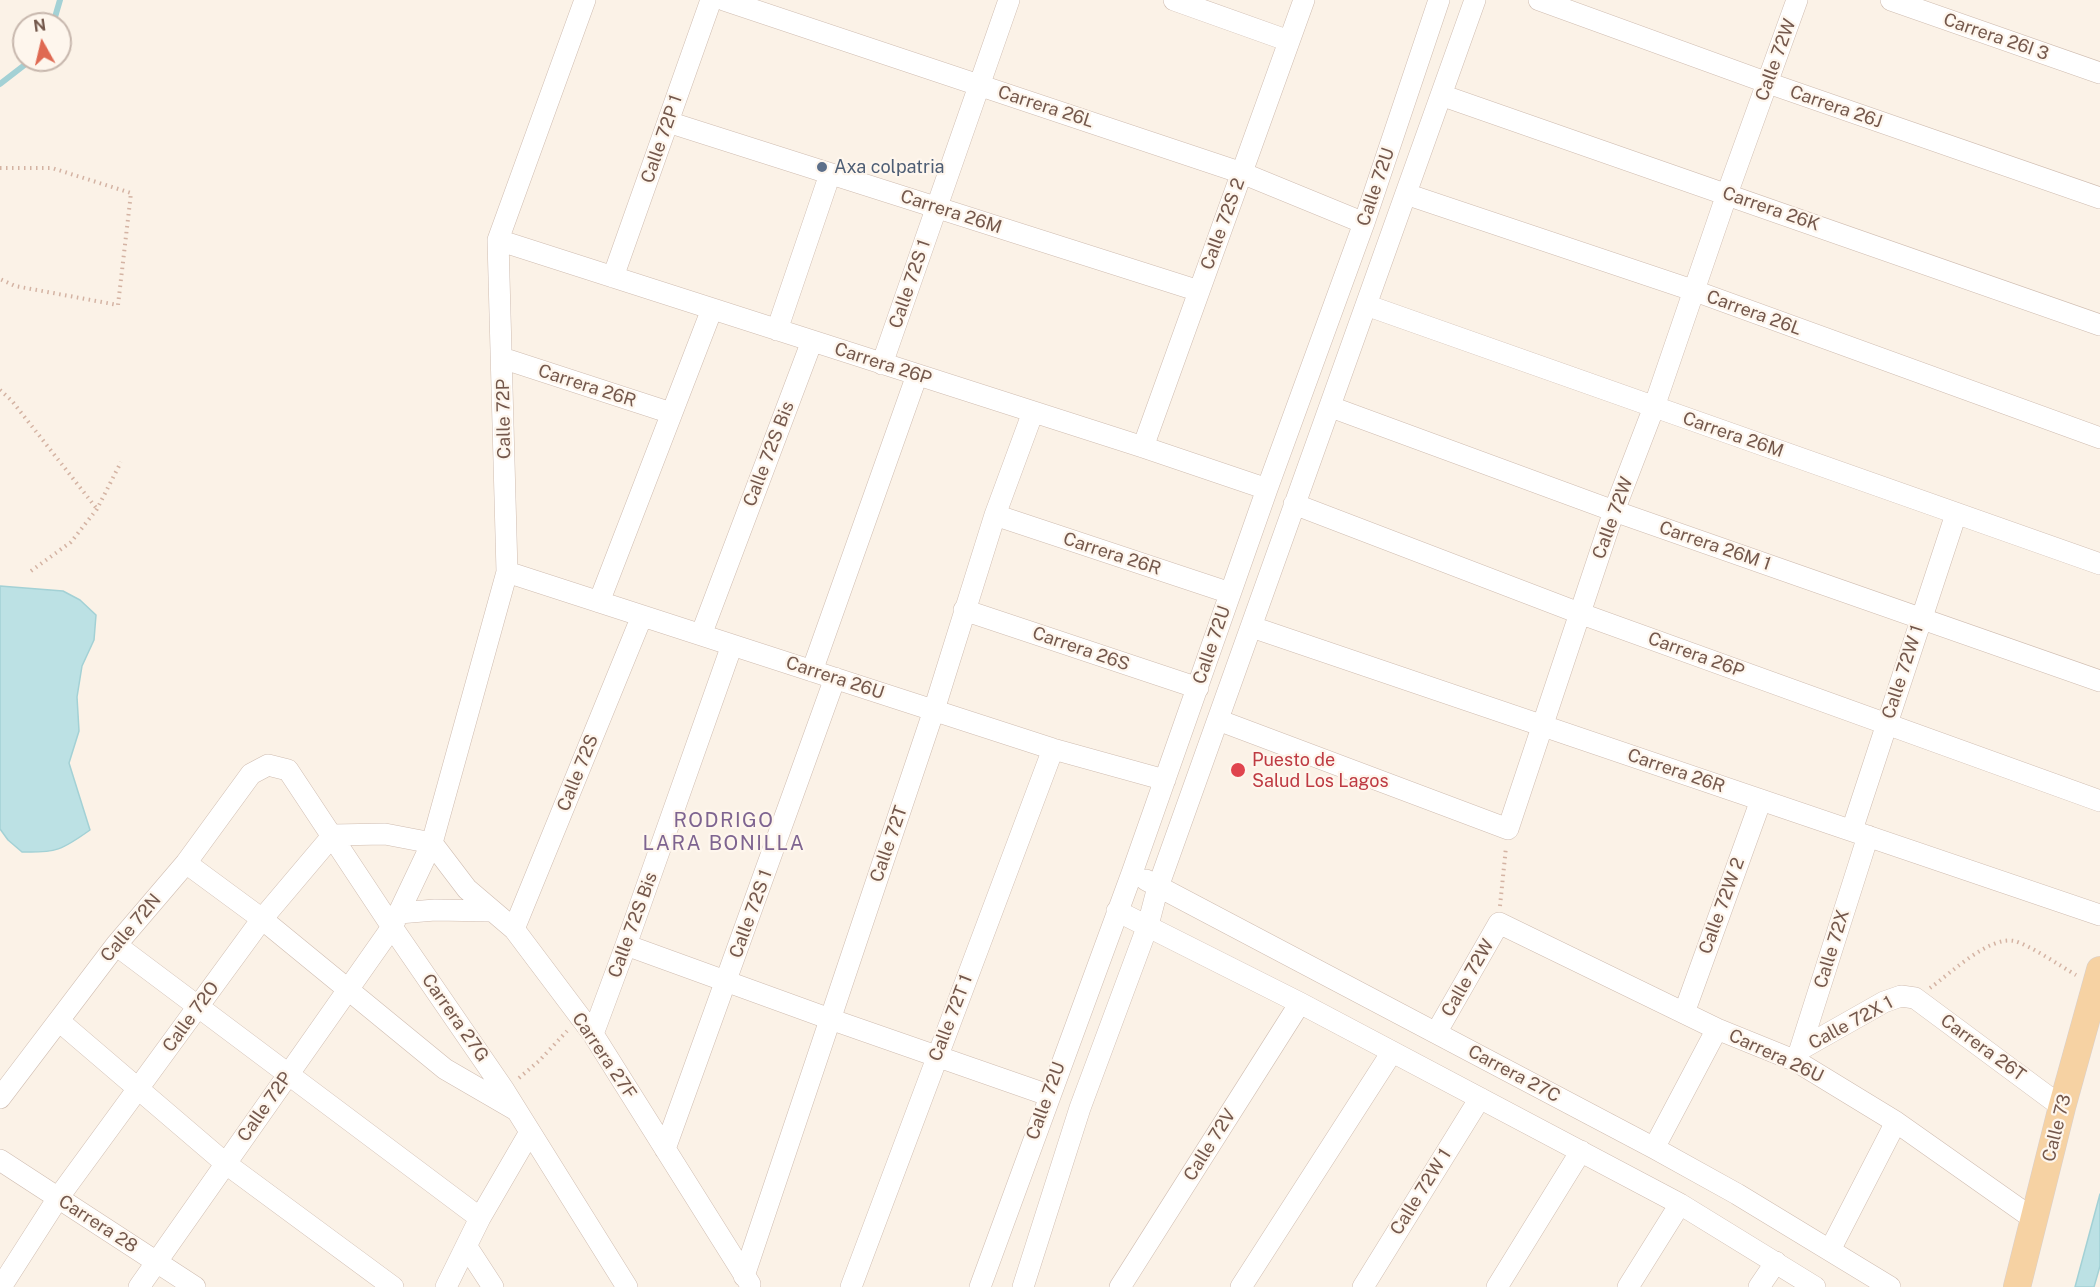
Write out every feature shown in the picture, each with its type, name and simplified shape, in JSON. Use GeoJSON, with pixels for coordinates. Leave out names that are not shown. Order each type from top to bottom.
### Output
{"type":"FeatureCollection","features":[{"type":"Feature","properties":{"kind":"main road","name":"Calle 73"},"geometry":{"type":"LineString","coordinates":[[2017,1287],[2062,1107],[2098,977]]}},
{"type":"Feature","properties":{"kind":"street","name":"Calle 72P"},"geometry":{"type":"LineString","coordinates":[[139,1287],[396,920],[432,843],[507,572],[498,240],[585,0]]}},
{"type":"Feature","properties":{"kind":"street","name":"Calle 72P 1"},"geometry":{"type":"LineString","coordinates":[[613,277],[711,0]]}},
{"type":"Feature","properties":{"kind":"street","name":"Carrera 26L"},"geometry":{"type":"LineString","coordinates":[[724,0],[1242,173],[1364,223]]}},
{"type":"Feature","properties":{"kind":"street","name":"Calle 72S 1"},"geometry":{"type":"LineString","coordinates":[[882,364],[1009,0]]}},
{"type":"Feature","properties":{"kind":"street"},"geometry":{"type":"LineString","coordinates":[[1174,0],[1289,41]]}},
{"type":"Feature","properties":{"kind":"street","name":"Calle 72S 2"},"geometry":{"type":"LineString","coordinates":[[1143,447],[1304,0]]}},
{"type":"Feature","properties":{"kind":"street","name":"Calle 72U"},"geometry":{"type":"LineString","coordinates":[[980,1287],[1048,1095],[1166,780],[1230,593],[1364,223],[1439,0]]}},
{"type":"Feature","properties":{"kind":"street","name":"Calle 72U"},"geometry":{"type":"LineString","coordinates":[[1023,1287],[1080,1108],[1148,925],[1158,887],[1475,0]]}},
{"type":"Feature","properties":{"kind":"street","name":"Carrera 26J"},"geometry":{"type":"LineString","coordinates":[[1539,0],[1768,83],[2100,198]]}},
{"type":"Feature","properties":{"kind":"street","name":"Calle 72W"},"geometry":{"type":"LineString","coordinates":[[1508,829],[1614,511],[1654,407],[1797,0]]}},
{"type":"Feature","properties":{"kind":"street","name":"Carrera 26I 3"},"geometry":{"type":"LineString","coordinates":[[1892,0],[2100,74]]}},
{"type":"Feature","properties":{"kind":"street","name":"Carrera 26K"},"geometry":{"type":"LineString","coordinates":[[1441,95],[2100,325]]}},
{"type":"Feature","properties":{"kind":"street","name":"Carrera 26M"},"geometry":{"type":"LineString","coordinates":[[668,122],[1199,291]]}},
{"type":"Feature","properties":{"kind":"street"},"geometry":{"type":"LineString","coordinates":[[777,330],[830,174]]}},
{"type":"Feature","properties":{"kind":"street","name":"Carrera 26L"},"geometry":{"type":"LineString","coordinates":[[1406,194],[1695,291],[2100,438]]}},
{"type":"Feature","properties":{"kind":"street","name":"Carrera 26P"},"geometry":{"type":"LineString","coordinates":[[498,240],[1267,489]]}},
{"type":"Feature","properties":{"kind":"street","name":"Carrera 26M"},"geometry":{"type":"LineString","coordinates":[[1366,305],[2100,564]]}},
{"type":"Feature","properties":{"kind":"street"},"geometry":{"type":"LineString","coordinates":[[599,602],[712,309]]}},
{"type":"Feature","properties":{"kind":"street","name":"Calle 72S Bis"},"geometry":{"type":"LineString","coordinates":[[701,635],[812,341]]}},
{"type":"Feature","properties":{"kind":"street","name":"Carrera 26R"},"geometry":{"type":"LineString","coordinates":[[502,358],[671,414]]}},
{"type":"Feature","properties":{"kind":"street"},"geometry":{"type":"LineString","coordinates":[[812,670],[917,375]]}},
{"type":"Feature","properties":{"kind":"street","name":"Carrera 26M 1"},"geometry":{"type":"LineString","coordinates":[[1331,407],[1614,511],[2100,681]]}},
{"type":"Feature","properties":{"kind":"street","name":"Calle 72T"},"geometry":{"type":"LineString","coordinates":[[748,1281],[830,1019],[934,710],[995,515],[1033,412]]}},
{"type":"Feature","properties":{"kind":"street","name":"Carrera 26P"},"geometry":{"type":"LineString","coordinates":[[1294,504],[1579,613],[2100,801]]}},
{"type":"Feature","properties":{"kind":"street","name":"Calle 72W 1"},"geometry":{"type":"LineString","coordinates":[[1860,833],[1887,724],[1956,514]]}},
{"type":"Feature","properties":{"kind":"street","name":"Carrera 26R"},"geometry":{"type":"LineString","coordinates":[[995,515],[1230,593]]}},
{"type":"Feature","properties":{"kind":"street","name":"Carrera 26U"},"geometry":{"type":"LineString","coordinates":[[507,572],[1053,749],[1166,780]]}},
{"type":"Feature","properties":{"kind":"street","name":"Carrera 26S"},"geometry":{"type":"LineString","coordinates":[[964,610],[1198,688]]}},
{"type":"Feature","properties":{"kind":"street","name":"Calle 72S"},"geometry":{"type":"LineString","coordinates":[[514,929],[642,616]]}},
{"type":"Feature","properties":{"kind":"street","name":"Carrera 26R"},"geometry":{"type":"LineString","coordinates":[[1252,627],[2100,915]]}},
{"type":"Feature","properties":{"kind":"street","name":"Calle 72S Bis"},"geometry":{"type":"LineString","coordinates":[[593,1034],[627,945],[732,645]]}},
{"type":"Feature","properties":{"kind":"street","name":"Calle 72S 1"},"geometry":{"type":"LineString","coordinates":[[664,1149],[835,678]]}},
{"type":"Feature","properties":{"kind":"street"},"geometry":{"type":"LineString","coordinates":[[1218,720],[1508,829]]}},
{"type":"Feature","properties":{"kind":"street","name":"Calle 72T 1"},"geometry":{"type":"LineString","coordinates":[[851,1287],[1053,749]]}},
{"type":"Feature","properties":{"kind":"street","name":"Carrera 27G"},"geometry":{"type":"LineString","coordinates":[[268,765],[288,770],[396,920],[627,1287]]}},
{"type":"Feature","properties":{"kind":"street","name":"Calle 72N"},"geometry":{"type":"LineString","coordinates":[[0,1098],[116,945],[186,863],[251,774],[268,765]]}},
{"type":"Feature","properties":{"kind":"street","name":"Calle 72W 2"},"geometry":{"type":"LineString","coordinates":[[1684,1013],[1761,800]]}},
{"type":"Feature","properties":{"kind":"street","name":"Calle 72X"},"geometry":{"type":"LineString","coordinates":[[1798,1055],[1860,833]]}},
{"type":"Feature","properties":{"kind":"street"},"geometry":{"type":"LineString","coordinates":[[333,835],[385,834],[432,843]]}},
{"type":"Feature","properties":{"kind":"street","name":"Calle 72O"},"geometry":{"type":"LineString","coordinates":[[1,1287],[58,1197],[262,919],[333,835]]}},
{"type":"Feature","properties":{"kind":"street","name":"Carrera 27F"},"geometry":{"type":"LineString","coordinates":[[432,843],[467,889],[514,929],[593,1034],[748,1281]]}},
{"type":"Feature","properties":{"kind":"street"},"geometry":{"type":"LineString","coordinates":[[186,863],[262,919],[347,991],[445,1069],[517,1111]]}},
{"type":"Feature","properties":{"kind":"street","name":"Carrera 27C"},"geometry":{"type":"LineString","coordinates":[[1132,873],[1654,1148],[1890,1287]]}},
{"type":"Feature","properties":{"kind":"street"},"geometry":{"type":"LineString","coordinates":[[396,920],[435,910],[491,911]]}},
{"type":"Feature","properties":{"kind":"street","name":"Carrera 27C"},"geometry":{"type":"LineString","coordinates":[[1117,911],[1300,1003],[1680,1204],[1815,1287]]}},
{"type":"Feature","properties":{"kind":"street","name":"Calle 72W"},"geometry":{"type":"LineString","coordinates":[[1436,1033],[1499,923]]}},
{"type":"Feature","properties":{"kind":"street","name":"Carrera 26U"},"geometry":{"type":"LineString","coordinates":[[1499,923],[1717,1029],[1798,1055],[2034,1220]]}},
{"type":"Feature","properties":{"kind":"street"},"geometry":{"type":"LineString","coordinates":[[116,945],[480,1218]]}},
{"type":"Feature","properties":{"kind":"street"},"geometry":{"type":"LineString","coordinates":[[627,945],[1048,1095]]}},
{"type":"Feature","properties":{"kind":"street","name":"Calle 72X 1"},"geometry":{"type":"LineString","coordinates":[[1798,1055],[1884,1002],[1908,997]]}},
{"type":"Feature","properties":{"kind":"street","name":"Carrera 26T"},"geometry":{"type":"LineString","coordinates":[[1908,997],[2062,1107]]}},
{"type":"Feature","properties":{"kind":"street","name":"Calle 72V"},"geometry":{"type":"LineString","coordinates":[[1120,1287],[1300,1003]]}},
{"type":"Feature","properties":{"kind":"street"},"geometry":{"type":"LineString","coordinates":[[59,1021],[225,1163],[393,1287]]}},
{"type":"Feature","properties":{"kind":"street"},"geometry":{"type":"LineString","coordinates":[[1654,1148],[1717,1029]]}},
{"type":"Feature","properties":{"kind":"street"},"geometry":{"type":"LineString","coordinates":[[1241,1287],[1392,1052]]}},
{"type":"Feature","properties":{"kind":"street","name":"Calle 72W 1"},"geometry":{"type":"LineString","coordinates":[[1363,1287],[1480,1098]]}},
{"type":"Feature","properties":{"kind":"street"},"geometry":{"type":"LineString","coordinates":[[1830,1250],[1896,1122]]}},
{"type":"Feature","properties":{"kind":"street"},"geometry":{"type":"LineString","coordinates":[[446,1287],[480,1218],[530,1132]]}},
{"type":"Feature","properties":{"kind":"street"},"geometry":{"type":"LineString","coordinates":[[1497,1287],[1581,1151]]}},
{"type":"Feature","properties":{"kind":"street","name":"Carrera 28"},"geometry":{"type":"LineString","coordinates":[[0,1160],[195,1287]]}},
{"type":"Feature","properties":{"kind":"street"},"geometry":{"type":"LineString","coordinates":[[1628,1287],[1680,1204]]}},
{"type":"Feature","properties":{"kind":"street"},"geometry":{"type":"LineString","coordinates":[[467,1246],[493,1287]]}},
{"type":"Feature","properties":{"kind":"street"},"geometry":{"type":"LineString","coordinates":[[1759,1287],[1776,1262]]}},
{"type":"Feature","properties":{"kind":"path"},"geometry":{"type":"LineString","coordinates":[[0,168],[52,168],[131,194],[118,305],[15,286],[0,279]]}},
{"type":"Feature","properties":{"kind":"path"},"geometry":{"type":"LineString","coordinates":[[0,390],[12,400],[97,509]]}},
{"type":"Feature","properties":{"kind":"path"},"geometry":{"type":"LineString","coordinates":[[31,571],[71,542],[97,509],[122,462]]}},
{"type":"Feature","properties":{"kind":"path","name":"Calle 72W"},"geometry":{"type":"LineString","coordinates":[[1499,923],[1508,829]]}},
{"type":"Feature","properties":{"kind":"path"},"geometry":{"type":"LineString","coordinates":[[1908,997],[1989,945],[2002,940],[2016,941],[2098,977]]}},
{"type":"Feature","properties":{"kind":"path"},"geometry":{"type":"LineString","coordinates":[[504,1090],[539,1061],[579,1017]]}},
{"type":"Feature","properties":{"kind":"water"},"geometry":{"type":"Polygon","coordinates":[[[0,586],[63,591],[80,600],[96,615],[94,640],[82,666],[77,697],[79,731],[69,763],[90,830],[65,846],[51,851],[22,852],[8,840],[0,829],[0,586]]]}},
{"type":"Feature","properties":{"kind":"water"},"geometry":{"type":"Polygon","coordinates":[[[2100,1194],[2100,1266],[2094,1287],[2075,1287],[2100,1194]]]}},
{"type":"Feature","properties":{"kind":"waterway"},"geometry":{"type":"LineString","coordinates":[[56,12],[60,0]]}},
{"type":"Feature","properties":{"kind":"waterway"},"geometry":{"type":"LineString","coordinates":[[0,84],[16,72]]}},
{"type":"Feature","properties":{"kind":"place","name":"Axa colpatria"},"geometry":{"type":"Point","coordinates":[822,167]}},
{"type":"Feature","properties":{"kind":"place","name":"Puesto de Salud Los Lagos"},"geometry":{"type":"Point","coordinates":[1238,770]}},
{"type":"Feature","properties":{"kind":"district","name":"RODRIGO LARA BONILLA"},"geometry":{"type":"Point","coordinates":[724,832]}}]}
